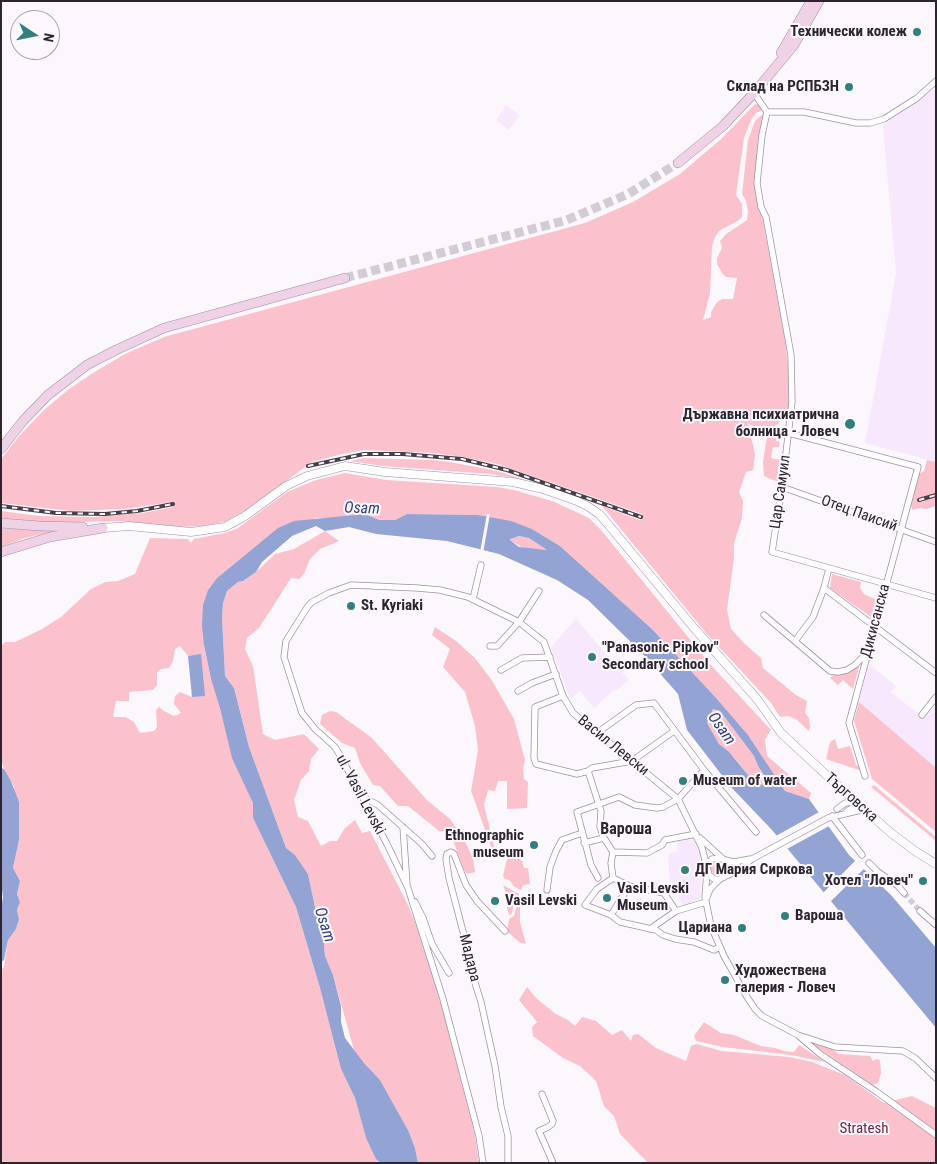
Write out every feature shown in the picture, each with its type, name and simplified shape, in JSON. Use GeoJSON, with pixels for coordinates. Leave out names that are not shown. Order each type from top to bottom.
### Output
{"type":"FeatureCollection","features":[{"type":"Feature","properties":{"kind":"main road"},"geometry":{"type":"LineString","coordinates":[[765,79],[799,24],[810,1]]}},
{"type":"Feature","properties":{"kind":"main road"},"geometry":{"type":"LineString","coordinates":[[678,163],[722,126],[754,93],[794,45],[819,1]]}},
{"type":"Feature","properties":{"kind":"main road"},"geometry":{"type":"LineString","coordinates":[[1,449],[23,421],[48,395],[87,365],[116,350],[164,328],[345,278]]}},
{"type":"Feature","properties":{"kind":"main road"},"geometry":{"type":"LineString","coordinates":[[1,523],[103,528]]}},
{"type":"Feature","properties":{"kind":"main road"},"geometry":{"type":"LineString","coordinates":[[1,552],[50,537],[103,528]]}},
{"type":"Feature","properties":{"kind":"street"},"geometry":{"type":"LineString","coordinates":[[754,93],[767,112],[804,112],[856,123],[870,123],[884,119],[892,114],[917,98],[936,81]]}},
{"type":"Feature","properties":{"kind":"street","name":"Цар Самуил"},"geometry":{"type":"LineString","coordinates":[[767,112],[762,135],[757,183],[761,208],[766,217],[791,355],[792,402],[772,552],[829,568]]}},
{"type":"Feature","properties":{"kind":"street","name":"Дикисанска"},"geometry":{"type":"LineString","coordinates":[[789,433],[918,467],[849,723],[865,776]]}},
{"type":"Feature","properties":{"kind":"street","name":"Търговска"},"geometry":{"type":"LineString","coordinates":[[103,528],[130,526],[191,532],[225,527],[245,516],[286,486],[307,476],[345,466],[385,472],[498,480],[529,485],[577,501],[598,514],[688,622],[757,698],[781,733],[855,802],[915,851],[936,864]]}},
{"type":"Feature","properties":{"kind":"street","name":"Отец Паисий"},"geometry":{"type":"LineString","coordinates":[[782,486],[936,542]]}},
{"type":"Feature","properties":{"kind":"street"},"geometry":{"type":"LineString","coordinates":[[472,599],[481,565]]}},
{"type":"Feature","properties":{"kind":"street"},"geometry":{"type":"LineString","coordinates":[[795,641],[813,617],[829,568],[936,598]]}},
{"type":"Feature","properties":{"kind":"street","name":"ul. Vasil Levski"},"geometry":{"type":"LineString","coordinates":[[472,599],[440,590],[362,584],[341,587],[312,602],[286,641],[284,657],[302,713],[334,747],[408,888],[442,999],[479,1136],[483,1163]]}},
{"type":"Feature","properties":{"kind":"street"},"geometry":{"type":"LineString","coordinates":[[824,588],[936,673]]}},
{"type":"Feature","properties":{"kind":"street"},"geometry":{"type":"LineString","coordinates":[[490,646],[497,646],[518,622],[539,591]]}},
{"type":"Feature","properties":{"kind":"street","name":"Васил Левски"},"geometry":{"type":"LineString","coordinates":[[472,599],[518,622],[544,642],[563,696],[573,713],[678,799],[696,834]]}},
{"type":"Feature","properties":{"kind":"street"},"geometry":{"type":"LineString","coordinates":[[764,615],[827,669],[835,672],[851,668],[868,651]]}},
{"type":"Feature","properties":{"kind":"street"},"geometry":{"type":"LineString","coordinates":[[501,670],[522,658],[550,656]]}},
{"type":"Feature","properties":{"kind":"street"},"geometry":{"type":"LineString","coordinates":[[518,691],[532,683],[556,674]]}},
{"type":"Feature","properties":{"kind":"street"},"geometry":{"type":"LineString","coordinates":[[563,696],[535,707],[534,758],[536,764],[577,774],[592,768],[632,761],[674,731]]}},
{"type":"Feature","properties":{"kind":"street"},"geometry":{"type":"LineString","coordinates":[[922,715],[936,697]]}},
{"type":"Feature","properties":{"kind":"street"},"geometry":{"type":"LineString","coordinates":[[597,733],[636,705],[654,703],[704,770],[756,832]]}},
{"type":"Feature","properties":{"kind":"street"},"geometry":{"type":"LineString","coordinates":[[598,878],[584,843],[577,812],[619,797],[635,805],[657,808],[678,799],[704,770]]}},
{"type":"Feature","properties":{"kind":"street"},"geometry":{"type":"LineString","coordinates":[[588,771],[602,816],[600,827],[612,852],[613,878]]}},
{"type":"Feature","properties":{"kind":"street"},"geometry":{"type":"LineString","coordinates":[[839,812],[847,794]]}},
{"type":"Feature","properties":{"kind":"street"},"geometry":{"type":"LineString","coordinates":[[361,796],[378,805],[422,844],[432,856]]}},
{"type":"Feature","properties":{"kind":"street"},"geometry":{"type":"LineString","coordinates":[[696,834],[711,877],[722,878],[739,870],[752,859],[839,812],[854,807],[855,802]]}},
{"type":"Feature","properties":{"kind":"street"},"geometry":{"type":"LineString","coordinates":[[839,812],[865,810]]}},
{"type":"Feature","properties":{"kind":"street"},"geometry":{"type":"LineString","coordinates":[[830,817],[862,854]]}},
{"type":"Feature","properties":{"kind":"street"},"geometry":{"type":"LineString","coordinates":[[403,827],[408,888],[423,918],[432,944],[449,973]]}},
{"type":"Feature","properties":{"kind":"street"},"geometry":{"type":"LineString","coordinates":[[547,890],[550,867],[562,840],[582,833]]}},
{"type":"Feature","properties":{"kind":"street"},"geometry":{"type":"LineString","coordinates":[[612,852],[647,853],[662,845],[665,840],[696,834]]}},
{"type":"Feature","properties":{"kind":"street"},"geometry":{"type":"LineString","coordinates":[[696,834],[708,847],[724,859],[729,869],[710,889],[706,902]]}},
{"type":"Feature","properties":{"kind":"street"},"geometry":{"type":"LineString","coordinates":[[584,843],[604,838]]}},
{"type":"Feature","properties":{"kind":"street","name":"Мадара"},"geometry":{"type":"LineString","coordinates":[[505,931],[477,901],[466,886],[454,854],[451,852],[447,854],[448,871],[495,1066],[501,1107],[508,1136],[508,1163]]}},
{"type":"Feature","properties":{"kind":"street"},"geometry":{"type":"LineString","coordinates":[[752,859],[734,862],[724,859],[712,859],[707,868],[705,892],[711,926],[720,947],[755,1009],[771,1022],[798,1035],[835,1047],[903,1051],[915,1058],[936,1078]]}},
{"type":"Feature","properties":{"kind":"street"},"geometry":{"type":"LineString","coordinates":[[869,863],[904,893]]}},
{"type":"Feature","properties":{"kind":"street"},"geometry":{"type":"LineString","coordinates":[[613,878],[630,886],[664,893],[676,911]]}},
{"type":"Feature","properties":{"kind":"street"},"geometry":{"type":"LineString","coordinates":[[613,878],[597,890],[585,905],[610,915],[620,922],[656,930],[663,935],[694,942],[714,950],[720,947]]}},
{"type":"Feature","properties":{"kind":"street"},"geometry":{"type":"LineString","coordinates":[[610,915],[630,886]]}},
{"type":"Feature","properties":{"kind":"street"},"geometry":{"type":"LineString","coordinates":[[649,929],[676,911],[706,902]]}},
{"type":"Feature","properties":{"kind":"street"},"geometry":{"type":"LineString","coordinates":[[920,911],[936,925]]}},
{"type":"Feature","properties":{"kind":"street"},"geometry":{"type":"LineString","coordinates":[[798,1035],[820,1054],[936,1134]]}},
{"type":"Feature","properties":{"kind":"street"},"geometry":{"type":"LineString","coordinates":[[542,1094],[553,1121],[539,1131],[553,1163]]}},
{"type":"Feature","properties":{"kind":"shaded area"},"geometry":{"type":"Polygon","coordinates":[[[936,88],[936,462],[865,443],[896,274],[883,126],[936,88]]]}},
{"type":"Feature","properties":{"kind":"shaded area"},"geometry":{"type":"Polygon","coordinates":[[[506,105],[520,115],[509,130],[496,120],[506,105]]]}},
{"type":"Feature","properties":{"kind":"shaded area"},"geometry":{"type":"Polygon","coordinates":[[[576,619],[629,680],[616,691],[614,690],[594,708],[580,691],[570,699],[551,647],[576,619]]]}},
{"type":"Feature","properties":{"kind":"shaded area"},"geometry":{"type":"Polygon","coordinates":[[[869,664],[896,686],[891,692],[925,719],[936,705],[936,830],[854,721],[869,664]]]}},
{"type":"Feature","properties":{"kind":"shaded area","name":"ДГ Мария Сиркова"},"geometry":{"type":"Polygon","coordinates":[[[693,838],[702,859],[700,898],[684,907],[670,881],[668,858],[670,853],[677,852],[677,841],[693,838]]]}},
{"type":"Feature","properties":{"kind":"green space"},"geometry":{"type":"Polygon","coordinates":[[[755,104],[760,105],[762,108],[751,120],[744,138],[736,195],[742,204],[742,217],[719,231],[715,237],[712,246],[710,293],[703,320],[711,317],[711,312],[717,302],[722,299],[733,299],[737,278],[726,277],[722,273],[717,264],[717,258],[722,248],[720,241],[726,234],[747,220],[748,211],[742,194],[748,140],[755,121],[760,116],[765,115],[757,198],[763,220],[785,340],[788,365],[789,410],[778,424],[763,433],[748,423],[755,454],[753,470],[746,472],[739,492],[743,501],[742,518],[734,543],[734,558],[727,610],[731,629],[761,658],[763,668],[796,695],[807,701],[805,713],[809,718],[809,731],[797,720],[789,716],[780,717],[771,703],[706,633],[602,506],[640,520],[642,514],[497,464],[432,453],[364,450],[342,454],[312,462],[248,509],[224,522],[202,526],[176,527],[118,521],[39,523],[1,519],[1,511],[39,516],[93,517],[143,513],[173,507],[172,502],[125,509],[71,511],[1,503],[1,459],[20,435],[44,410],[69,389],[125,354],[164,337],[585,223],[633,202],[680,174],[721,139],[755,104]]]}},
{"type":"Feature","properties":{"kind":"green space"},"geometry":{"type":"Polygon","coordinates":[[[784,426],[787,432],[785,434],[777,433],[776,441],[780,442],[779,447],[773,447],[771,458],[780,460],[778,482],[764,476],[763,462],[767,436],[784,426]]]}},
{"type":"Feature","properties":{"kind":"green space"},"geometry":{"type":"Polygon","coordinates":[[[364,458],[450,462],[497,471],[526,480],[490,474],[383,466],[350,461],[364,458]]]}},
{"type":"Feature","properties":{"kind":"green space"},"geometry":{"type":"Polygon","coordinates":[[[927,460],[936,462],[936,506],[912,510],[911,505],[919,474],[924,471],[927,460]]]}},
{"type":"Feature","properties":{"kind":"green space"},"geometry":{"type":"Polygon","coordinates":[[[345,473],[386,480],[497,487],[552,501],[589,518],[601,530],[710,664],[771,730],[765,739],[767,756],[811,793],[809,799],[785,791],[748,735],[653,630],[560,546],[532,529],[478,515],[407,514],[395,520],[379,520],[365,514],[340,518],[316,518],[261,542],[217,578],[208,590],[204,646],[211,679],[253,803],[253,818],[296,907],[341,1069],[355,1098],[366,1138],[376,1158],[381,1163],[1,1163],[1,970],[4,967],[8,940],[16,929],[19,919],[17,910],[20,902],[17,894],[20,881],[13,868],[19,840],[19,802],[14,792],[14,786],[4,769],[1,759],[1,646],[5,642],[15,642],[42,629],[61,617],[91,589],[105,582],[118,581],[135,574],[150,538],[188,539],[191,543],[194,539],[225,533],[238,528],[287,492],[316,480],[345,473]],[[180,646],[175,649],[173,661],[169,668],[161,669],[157,673],[157,685],[153,690],[129,692],[129,701],[116,701],[113,717],[126,717],[134,722],[140,733],[154,731],[157,727],[156,710],[159,707],[174,716],[181,713],[174,704],[175,696],[180,692],[192,697],[201,655],[188,656],[180,646]]]}},
{"type":"Feature","properties":{"kind":"green space"},"geometry":{"type":"Polygon","coordinates":[[[1,528],[51,532],[25,538],[1,547],[1,528]]]}},
{"type":"Feature","properties":{"kind":"green space"},"geometry":{"type":"Polygon","coordinates":[[[325,531],[339,541],[320,549],[310,559],[304,574],[299,579],[291,578],[259,628],[247,638],[245,649],[253,666],[263,734],[275,740],[304,734],[319,749],[311,759],[309,771],[301,780],[294,800],[298,817],[308,821],[321,846],[330,841],[337,841],[345,828],[355,820],[362,833],[370,831],[406,901],[415,922],[439,996],[475,1135],[479,1163],[418,1163],[408,1130],[380,1080],[354,1050],[333,975],[325,956],[323,934],[308,874],[295,855],[286,848],[249,747],[234,688],[225,676],[222,618],[223,603],[227,591],[256,572],[275,554],[294,549],[325,531]]]}},
{"type":"Feature","properties":{"kind":"green space"},"geometry":{"type":"Polygon","coordinates":[[[519,536],[529,538],[547,550],[523,548],[510,540],[519,536]]]}},
{"type":"Feature","properties":{"kind":"green space"},"geometry":{"type":"Polygon","coordinates":[[[832,574],[861,582],[860,588],[864,594],[879,601],[875,615],[871,617],[830,588],[832,574]]]}},
{"type":"Feature","properties":{"kind":"green space"},"geometry":{"type":"Polygon","coordinates":[[[435,627],[456,641],[475,658],[491,679],[514,719],[525,760],[523,769],[524,779],[528,782],[527,808],[507,809],[507,781],[498,781],[495,791],[488,790],[484,805],[496,860],[471,791],[478,750],[475,726],[465,692],[443,667],[450,649],[432,635],[435,627]]]}},
{"type":"Feature","properties":{"kind":"green space"},"geometry":{"type":"Polygon","coordinates":[[[860,663],[853,689],[843,680],[838,685],[830,678],[833,675],[860,663]]]}},
{"type":"Feature","properties":{"kind":"green space"},"geometry":{"type":"Polygon","coordinates":[[[859,702],[936,768],[936,832],[872,779],[854,721],[859,702]]]}},
{"type":"Feature","properties":{"kind":"green space"},"geometry":{"type":"Polygon","coordinates":[[[713,709],[720,711],[754,756],[766,778],[766,786],[753,781],[736,760],[719,744],[707,723],[713,709]]]}},
{"type":"Feature","properties":{"kind":"green space"},"geometry":{"type":"Polygon","coordinates":[[[330,711],[336,712],[371,737],[427,800],[450,819],[465,841],[473,859],[475,872],[467,874],[454,843],[446,831],[439,831],[408,806],[398,806],[380,786],[373,785],[360,763],[355,748],[342,743],[320,724],[322,715],[330,711]]]}},
{"type":"Feature","properties":{"kind":"green space"},"geometry":{"type":"Polygon","coordinates":[[[835,739],[838,749],[850,746],[856,765],[862,771],[826,759],[830,742],[835,739]]]}},
{"type":"Feature","properties":{"kind":"green space"},"geometry":{"type":"Polygon","coordinates":[[[874,785],[936,837],[936,841],[871,787],[874,785]]]}},
{"type":"Feature","properties":{"kind":"green space"},"geometry":{"type":"Polygon","coordinates":[[[510,852],[522,861],[524,868],[528,868],[530,884],[523,885],[521,890],[513,886],[503,876],[510,852]]]}},
{"type":"Feature","properties":{"kind":"green space"},"geometry":{"type":"Polygon","coordinates":[[[715,861],[721,861],[725,868],[721,875],[715,875],[711,871],[711,865],[715,861]]]}},
{"type":"Feature","properties":{"kind":"green space"},"geometry":{"type":"Polygon","coordinates":[[[503,885],[519,894],[518,900],[514,900],[512,914],[509,915],[507,895],[503,885]]]}},
{"type":"Feature","properties":{"kind":"green space"},"geometry":{"type":"Polygon","coordinates":[[[517,905],[520,905],[520,922],[526,944],[519,942],[507,931],[509,919],[514,916],[517,905]]]}},
{"type":"Feature","properties":{"kind":"green space","name":"Stratesh"},"geometry":{"type":"Polygon","coordinates":[[[527,987],[537,999],[575,1026],[582,1017],[596,1021],[612,1035],[622,1030],[631,1041],[633,1035],[638,1034],[656,1048],[686,1061],[691,1046],[696,1044],[722,1051],[789,1057],[812,1062],[845,1075],[884,1103],[912,1096],[936,1108],[936,1163],[648,1163],[620,1134],[614,1116],[604,1106],[596,1081],[580,1066],[563,1058],[533,1036],[532,1027],[537,1022],[519,1000],[527,987]]]}},
{"type":"Feature","properties":{"kind":"green space"},"geometry":{"type":"Polygon","coordinates":[[[704,1022],[721,1033],[734,1035],[761,1046],[794,1052],[799,1045],[825,1062],[791,1055],[723,1047],[696,1041],[694,1036],[704,1022]]]}},
{"type":"Feature","properties":{"kind":"green space"},"geometry":{"type":"Polygon","coordinates":[[[811,1043],[832,1049],[839,1054],[870,1056],[873,1061],[876,1059],[880,1060],[881,1073],[878,1083],[873,1085],[811,1043]]]}},
{"type":"Feature","properties":{"kind":"water"},"geometry":{"type":"Polygon","coordinates":[[[365,514],[379,520],[395,520],[407,514],[478,515],[511,521],[532,529],[560,546],[653,630],[748,735],[785,791],[809,799],[849,855],[891,895],[936,948],[936,1028],[772,830],[731,787],[687,730],[678,694],[642,653],[588,600],[557,580],[499,554],[447,541],[376,534],[349,527],[325,531],[316,526],[292,536],[262,562],[256,572],[227,591],[223,603],[222,618],[225,676],[234,688],[249,747],[286,848],[295,855],[308,874],[323,934],[325,956],[333,975],[341,1006],[341,1022],[345,1038],[380,1080],[408,1130],[418,1163],[381,1163],[376,1159],[366,1138],[355,1098],[341,1069],[296,907],[253,818],[253,803],[232,758],[204,645],[203,605],[208,590],[217,578],[278,528],[294,521],[365,514]],[[519,536],[510,540],[519,547],[547,550],[529,538],[519,536]],[[713,709],[707,723],[719,744],[729,752],[753,781],[766,786],[766,778],[754,756],[720,711],[713,709]]]}},
{"type":"Feature","properties":{"kind":"water"},"geometry":{"type":"Polygon","coordinates":[[[201,654],[205,696],[192,697],[188,656],[201,654]]]}},
{"type":"Feature","properties":{"kind":"water"},"geometry":{"type":"Polygon","coordinates":[[[1,768],[4,769],[11,781],[19,802],[19,840],[13,868],[20,881],[17,894],[20,902],[17,910],[19,919],[16,929],[8,940],[4,960],[1,962],[1,910],[3,897],[1,883],[1,768]]]}},
{"type":"Feature","properties":{"kind":"pier"},"geometry":{"type":"Polygon","coordinates":[[[487,514],[490,514],[483,553],[480,552],[487,514]]]}},
{"type":"Feature","properties":{"kind":"pier"},"geometry":{"type":"Polygon","coordinates":[[[821,811],[831,825],[785,850],[774,837],[821,811]]]}},
{"type":"Feature","properties":{"kind":"pier"},"geometry":{"type":"Polygon","coordinates":[[[857,859],[866,867],[829,903],[822,894],[857,859]]]}},
{"type":"Feature","properties":{"kind":"tunnel"},"geometry":{"type":"LineString","coordinates":[[345,278],[567,220],[628,194],[678,163]]}},
{"type":"Feature","properties":{"kind":"tunnel"},"geometry":{"type":"LineString","coordinates":[[904,893],[920,911]]}},
{"type":"Feature","properties":{"kind":"railway"},"geometry":{"type":"LineString","coordinates":[[308,466],[364,454],[403,454],[462,459],[507,470],[641,517]]}},
{"type":"Feature","properties":{"kind":"railway"},"geometry":{"type":"LineString","coordinates":[[919,500],[936,495]]}},
{"type":"Feature","properties":{"kind":"railway"},"geometry":{"type":"LineString","coordinates":[[1,506],[56,513],[105,514],[137,511],[173,504]]}},
{"type":"Feature","properties":{"kind":"place","name":"Технически колеж"},"geometry":{"type":"Point","coordinates":[917,32]}},
{"type":"Feature","properties":{"kind":"place","name":"Склад на РСПБЗН"},"geometry":{"type":"Point","coordinates":[849,87]}},
{"type":"Feature","properties":{"kind":"place","name":"Държавна психиатрична болница - Ловеч"},"geometry":{"type":"Point","coordinates":[850,424]}},
{"type":"Feature","properties":{"kind":"place","name":"St. Kyriaki"},"geometry":{"type":"Point","coordinates":[351,606]}},
{"type":"Feature","properties":{"kind":"place","name":"\"Panasonic Pipkov\" Secondary school"},"geometry":{"type":"Point","coordinates":[592,657]}},
{"type":"Feature","properties":{"kind":"place","name":"Museum of water"},"geometry":{"type":"Point","coordinates":[683,781]}},
{"type":"Feature","properties":{"kind":"place","name":"Ethnographic museum"},"geometry":{"type":"Point","coordinates":[534,845]}},
{"type":"Feature","properties":{"kind":"place","name":"ДГ Мария Сиркова"},"geometry":{"type":"Point","coordinates":[685,870]}},
{"type":"Feature","properties":{"kind":"place","name":"Хотел \"Ловеч\""},"geometry":{"type":"Point","coordinates":[923,881]}},
{"type":"Feature","properties":{"kind":"place","name":"Vasil Levski Museum"},"geometry":{"type":"Point","coordinates":[607,898]}},
{"type":"Feature","properties":{"kind":"place","name":"Vasil Levski"},"geometry":{"type":"Point","coordinates":[495,901]}},
{"type":"Feature","properties":{"kind":"place","name":"Вароша"},"geometry":{"type":"Point","coordinates":[785,916]}},
{"type":"Feature","properties":{"kind":"place","name":"Цариана"},"geometry":{"type":"Point","coordinates":[742,928]}},
{"type":"Feature","properties":{"kind":"place","name":"Художествена галерия - Ловеч"},"geometry":{"type":"Point","coordinates":[725,980]}},
{"type":"Feature","properties":{"kind":"district","name":"Вароша"},"geometry":{"type":"Point","coordinates":[626,830]}},
{"type":"Feature","properties":{"kind":"water label","name":"Osam"},"geometry":{"type":"Point","coordinates":[362,509]}},
{"type":"Feature","properties":{"kind":"water label","name":"Osam"},"geometry":{"type":"Point","coordinates":[721,729]}},
{"type":"Feature","properties":{"kind":"water label","name":"Osam"},"geometry":{"type":"Point","coordinates":[324,925]}}]}
